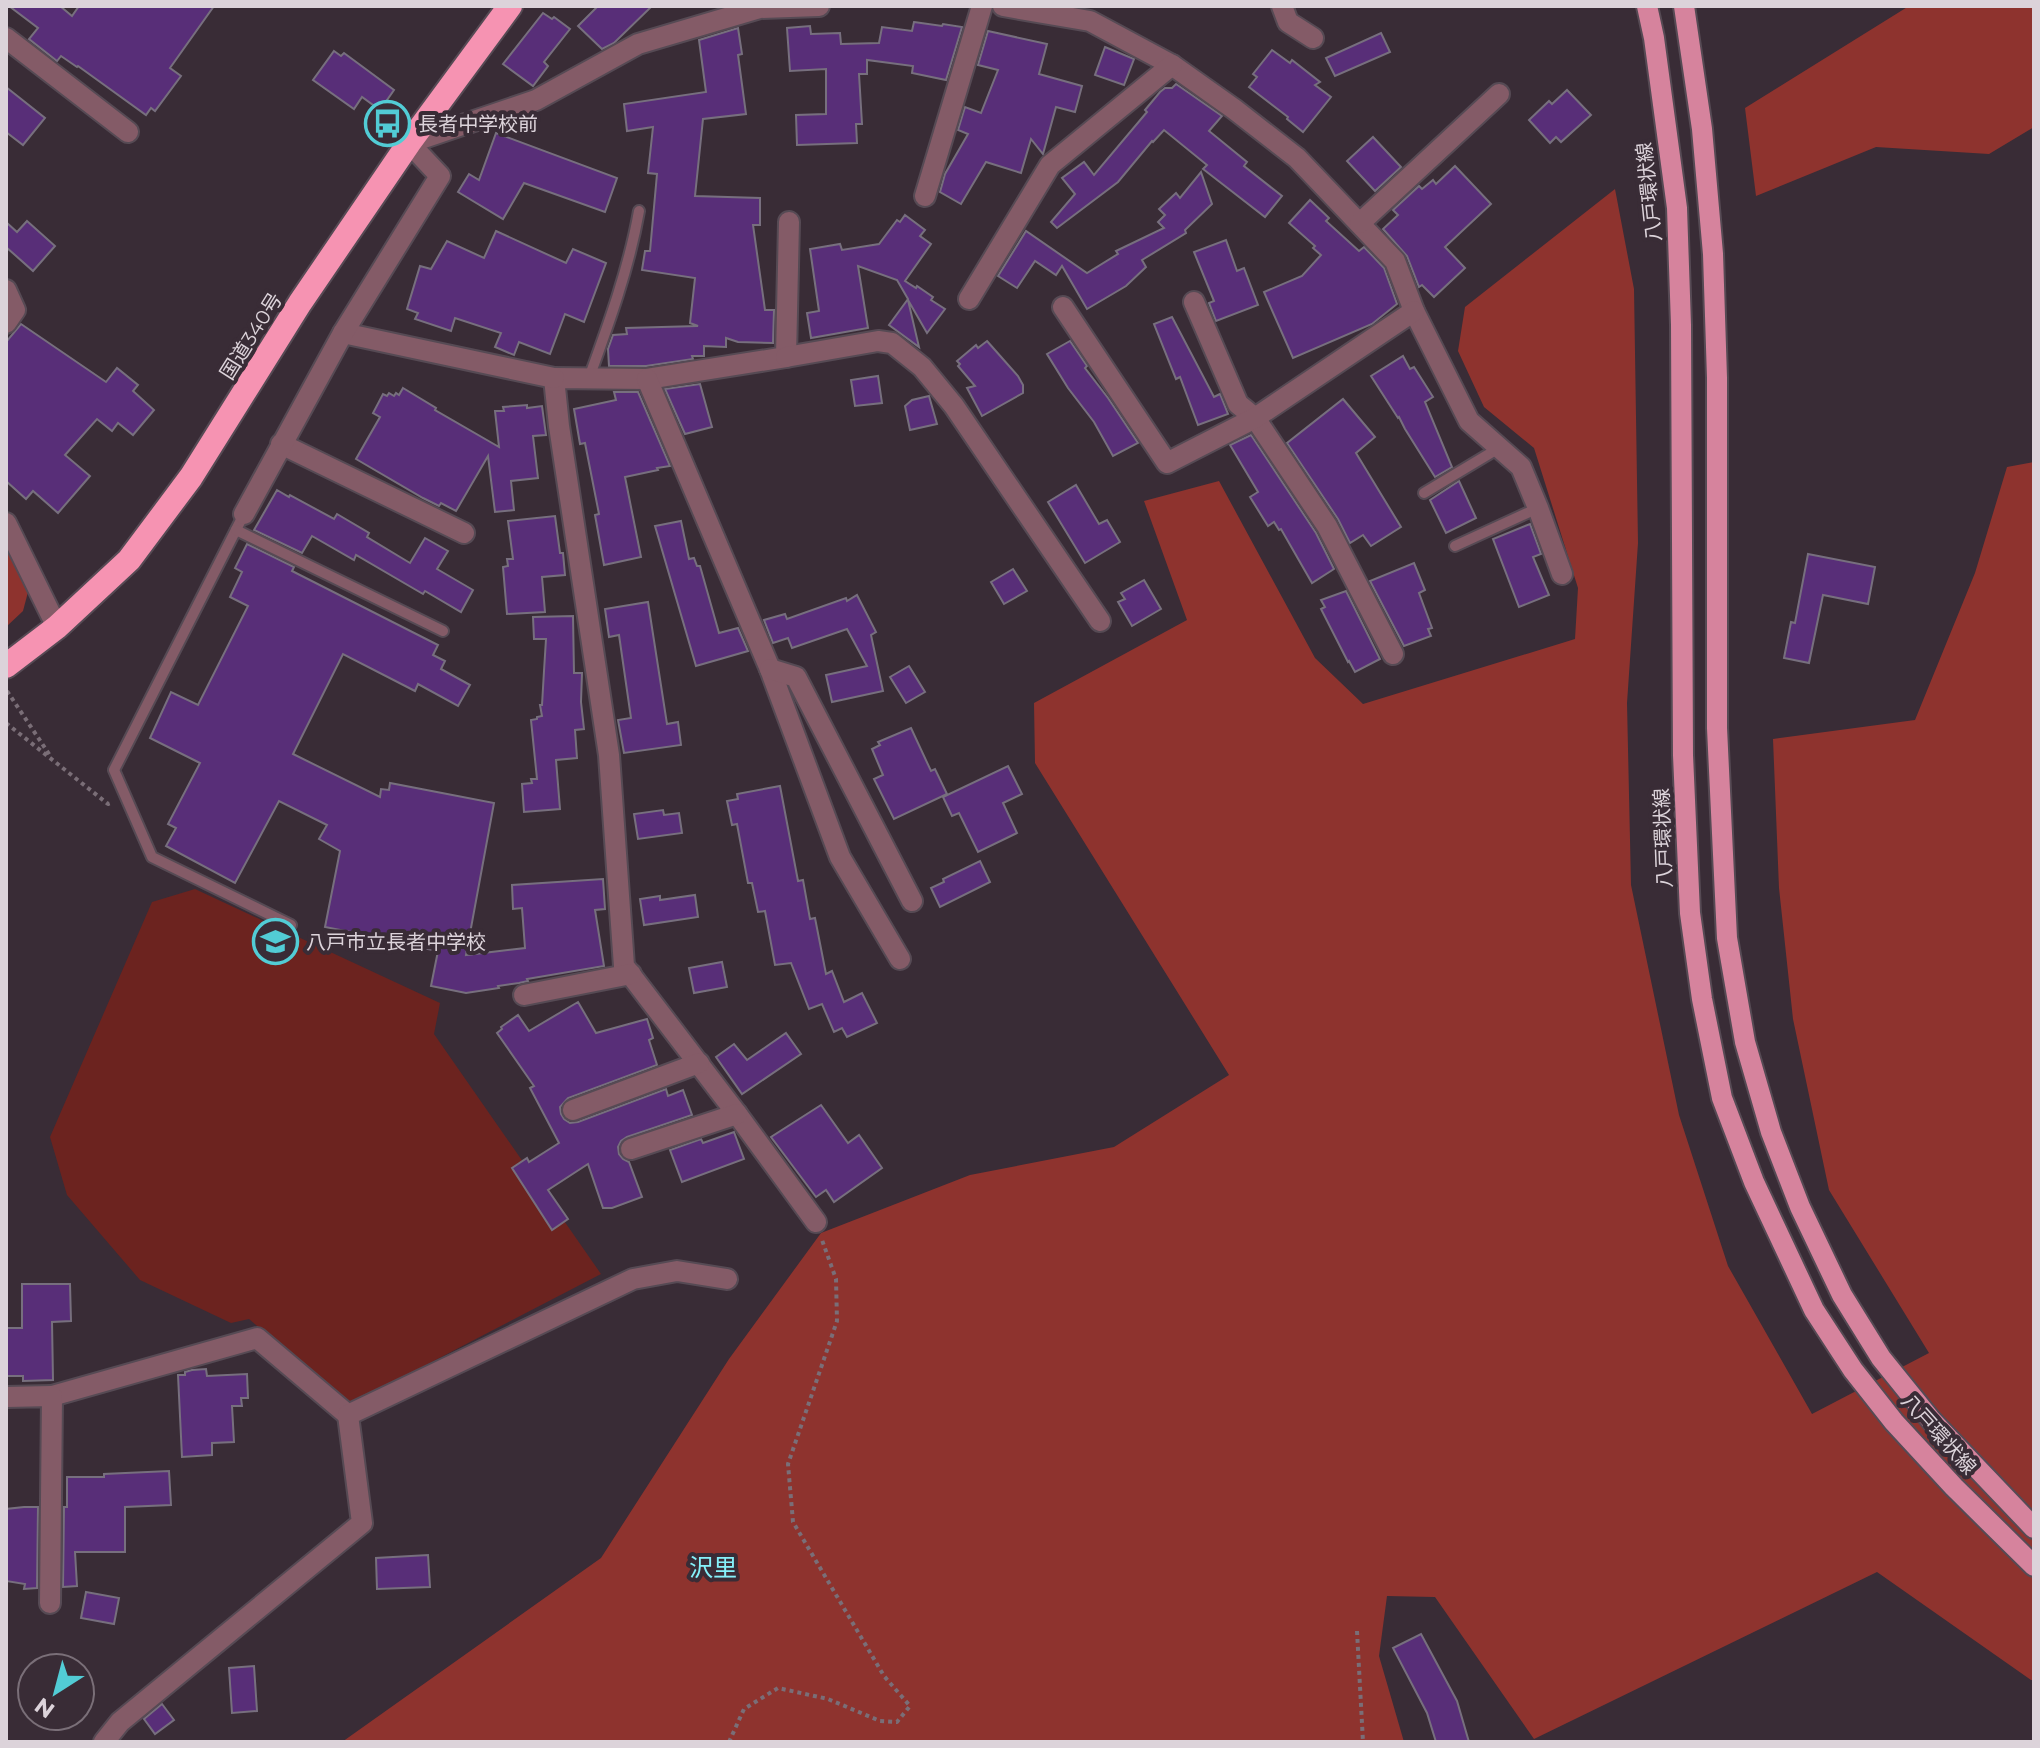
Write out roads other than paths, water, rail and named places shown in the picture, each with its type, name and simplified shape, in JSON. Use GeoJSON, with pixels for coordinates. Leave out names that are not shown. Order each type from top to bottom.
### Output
{"type":"FeatureCollection","features":[{"type":"Feature","properties":{"kind":"highway","name":"国道340号"},"geometry":{"type":"LineString","coordinates":[[6,666],[57,627],[129,560],[191,477],[300,303],[409,143],[510,6]]}},
{"type":"Feature","properties":{"kind":"main road","name":"八戸環状線"},"geometry":{"type":"LineString","coordinates":[[1647,6],[1677,208],[1682,340],[1683,755],[1692,927],[1702,999],[1722,1098],[1754,1182],[1814,1310],[1853,1370],[1894,1422],[1954,1487],[2034,1566]]}},
{"type":"Feature","properties":{"kind":"main road","name":"八戸環状線"},"geometry":{"type":"LineString","coordinates":[[1684,6],[1702,129],[1713,254],[1717,378],[1717,728],[1727,938],[1745,1042],[1771,1132],[1800,1207],[1842,1295],[1881,1358],[1931,1420],[2034,1528]]}},
{"type":"Feature","properties":{"kind":"street"},"geometry":{"type":"LineString","coordinates":[[240,522],[343,333],[440,176],[409,143],[536,100],[638,44],[760,8],[819,6]]}},
{"type":"Feature","properties":{"kind":"street"},"geometry":{"type":"LineString","coordinates":[[925,196],[982,6]]}},
{"type":"Feature","properties":{"kind":"street"},"geometry":{"type":"LineString","coordinates":[[1003,6],[1090,21],[1172,65],[1297,158],[1395,261],[1414,311],[1469,421],[1521,467],[1562,574]]}},
{"type":"Feature","properties":{"kind":"street"},"geometry":{"type":"LineString","coordinates":[[1282,6],[1288,22],[1313,38]]}},
{"type":"Feature","properties":{"kind":"street"},"geometry":{"type":"LineString","coordinates":[[6,38],[128,132]]}},
{"type":"Feature","properties":{"kind":"street"},"geometry":{"type":"LineString","coordinates":[[969,299],[1050,165],[1172,65]]}},
{"type":"Feature","properties":{"kind":"street"},"geometry":{"type":"LineString","coordinates":[[1360,223],[1499,94]]}},
{"type":"Feature","properties":{"kind":"street"},"geometry":{"type":"LineString","coordinates":[[786,357],[789,222]]}},
{"type":"Feature","properties":{"kind":"street"},"geometry":{"type":"LineString","coordinates":[[6,290],[15,310],[6,323]]}},
{"type":"Feature","properties":{"kind":"street"},"geometry":{"type":"LineString","coordinates":[[1194,302],[1238,404],[1255,418],[1327,526],[1393,654]]}},
{"type":"Feature","properties":{"kind":"street"},"geometry":{"type":"LineString","coordinates":[[1063,307],[1167,463],[1255,418],[1414,311]]}},
{"type":"Feature","properties":{"kind":"street"},"geometry":{"type":"LineString","coordinates":[[343,333],[554,378],[647,379],[878,341],[892,343],[922,367],[954,406],[1100,621]]}},
{"type":"Feature","properties":{"kind":"street"},"geometry":{"type":"LineString","coordinates":[[554,378],[609,755],[624,966],[816,1222]]}},
{"type":"Feature","properties":{"kind":"street"},"geometry":{"type":"LineString","coordinates":[[647,379],[770,669],[840,857],[900,959]]}},
{"type":"Feature","properties":{"kind":"street"},"geometry":{"type":"LineString","coordinates":[[281,444],[464,533]]}},
{"type":"Feature","properties":{"kind":"street"},"geometry":{"type":"LineString","coordinates":[[6,523],[57,627]]}},
{"type":"Feature","properties":{"kind":"street"},"geometry":{"type":"LineString","coordinates":[[770,669],[796,677],[912,901]]}},
{"type":"Feature","properties":{"kind":"street"},"geometry":{"type":"LineString","coordinates":[[524,995],[631,974]]}},
{"type":"Feature","properties":{"kind":"street"},"geometry":{"type":"LineString","coordinates":[[573,1110],[699,1063]]}},
{"type":"Feature","properties":{"kind":"street"},"geometry":{"type":"LineString","coordinates":[[631,1149],[737,1114]]}},
{"type":"Feature","properties":{"kind":"street"},"geometry":{"type":"LineString","coordinates":[[348,1415],[633,1279],[677,1271],[727,1279]]}},
{"type":"Feature","properties":{"kind":"street"},"geometry":{"type":"LineString","coordinates":[[6,1397],[52,1396],[257,1338],[348,1415],[362,1523],[120,1722],[104,1742]]}},
{"type":"Feature","properties":{"kind":"street"},"geometry":{"type":"LineString","coordinates":[[50,1603],[52,1396]]}},
{"type":"Feature","properties":{"kind":"lane"},"geometry":{"type":"LineString","coordinates":[[589,378],[616,303],[634,242],[639,211]]}},
{"type":"Feature","properties":{"kind":"lane"},"geometry":{"type":"LineString","coordinates":[[1424,493],[1499,448]]}},
{"type":"Feature","properties":{"kind":"lane"},"geometry":{"type":"LineString","coordinates":[[1455,546],[1538,508]]}},
{"type":"Feature","properties":{"kind":"lane"},"geometry":{"type":"LineString","coordinates":[[291,925],[152,857],[114,770],[240,522],[443,631]]}},
{"type":"Feature","properties":{"kind":"place","name":"長者中学校前"},"geometry":{"type":"Point","coordinates":[387,124]}},
{"type":"Feature","properties":{"kind":"place","name":"八戸市立長者中学校"},"geometry":{"type":"Point","coordinates":[275,942]}},
{"type":"Feature","properties":{"kind":"district","name":"沢里"},"geometry":{"type":"Point","coordinates":[713,1568]}}]}
